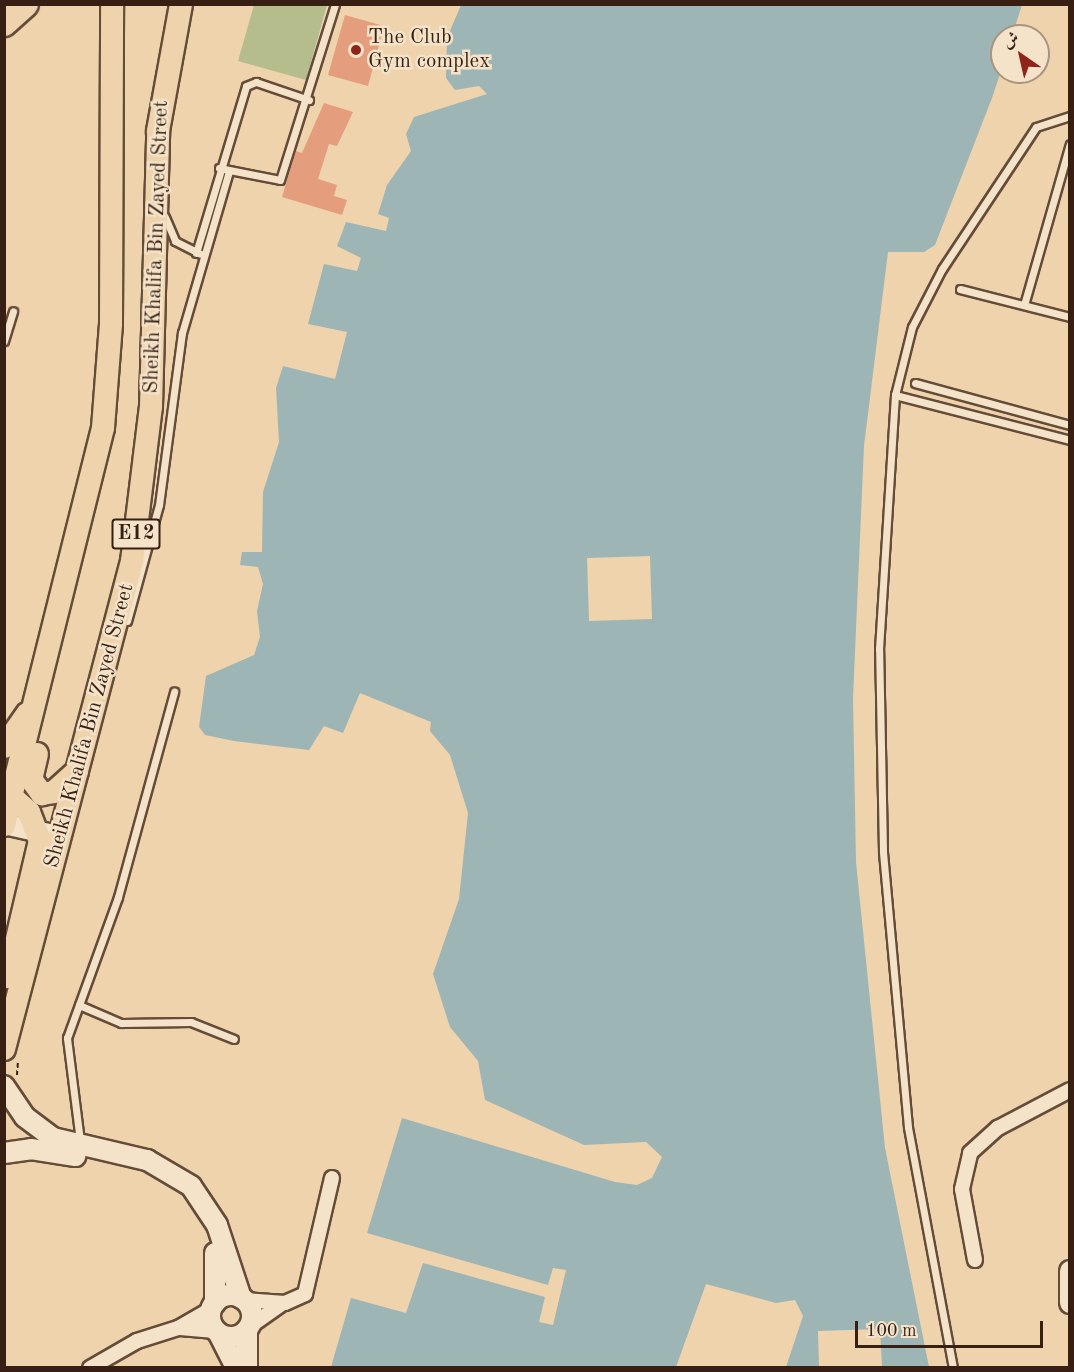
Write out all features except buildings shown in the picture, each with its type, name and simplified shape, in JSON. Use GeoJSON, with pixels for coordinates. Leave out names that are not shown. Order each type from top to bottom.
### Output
{"type":"FeatureCollection","features":[{"type":"Feature","properties":{"kind":"highway"},"geometry":{"type":"LineString","coordinates":[[4,23],[25,4]]}},
{"type":"Feature","properties":{"kind":"main road","name":"Sheikh Khalifa Bin Zayed Street"},"geometry":{"type":"LineString","coordinates":[[5,824],[8,796],[39,695],[98,462],[110,359],[112,4]]}},
{"type":"Feature","properties":{"kind":"main road","name":"Sheikh Khalifa Bin Zayed Street"},"geometry":{"type":"LineString","coordinates":[[7,1039],[132,561],[148,441],[155,201],[162,98],[181,4]]}},
{"type":"Feature","properties":{"kind":"main road"},"geometry":{"type":"LineString","coordinates":[[64,597],[65,646],[32,786],[48,794],[77,771]]}},
{"type":"Feature","properties":{"kind":"main road"},"geometry":{"type":"LineString","coordinates":[[4,747],[39,695]]}},
{"type":"Feature","properties":{"kind":"main road"},"geometry":{"type":"LineString","coordinates":[[7,1039],[8,977],[37,862],[38,832],[29,812],[8,796]]}},
{"type":"Feature","properties":{"kind":"street"},"geometry":{"type":"LineString","coordinates":[[5,824],[60,837]]}},
{"type":"Feature","properties":{"kind":"street"},"geometry":{"type":"LineString","coordinates":[[4,1086],[34,1126],[80,1147],[147,1160],[191,1186],[217,1225],[242,1299],[252,1312],[248,1328],[248,1368]]}},
{"type":"Feature","properties":{"kind":"street"},"geometry":{"type":"LineString","coordinates":[[975,1260],[962,1189],[970,1153],[998,1128],[1070,1090]]}},
{"type":"Feature","properties":{"kind":"street"},"geometry":{"type":"LineString","coordinates":[[4,1153],[41,1150],[128,1166],[168,1184],[198,1215],[216,1253],[213,1306],[217,1332],[236,1368]]}},
{"type":"Feature","properties":{"kind":"street"},"geometry":{"type":"LineString","coordinates":[[178,1328],[217,1332],[231,1337],[306,1290],[332,1178]]}},
{"type":"Feature","properties":{"kind":"street"},"geometry":{"type":"LineString","coordinates":[[1070,1271],[1070,1303]]}},
{"type":"Feature","properties":{"kind":"street"},"geometry":{"type":"LineString","coordinates":[[90,1368],[137,1341],[178,1328],[227,1296],[285,1303]]}},
{"type":"Feature","properties":{"kind":"lane"},"geometry":{"type":"LineString","coordinates":[[219,168],[278,182],[309,100],[335,4]]}},
{"type":"Feature","properties":{"kind":"lane"},"geometry":{"type":"LineString","coordinates":[[196,253],[219,168],[246,87],[256,82],[309,100]]}},
{"type":"Feature","properties":{"kind":"lane"},"geometry":{"type":"LineString","coordinates":[[953,1368],[908,1127],[883,850],[879,649],[895,395],[912,327],[942,270],[1036,127],[1070,116]]}},
{"type":"Feature","properties":{"kind":"lane"},"geometry":{"type":"LineString","coordinates":[[1024,305],[1070,144]]}},
{"type":"Feature","properties":{"kind":"lane"},"geometry":{"type":"LineString","coordinates":[[108,652],[131,612],[154,526],[176,358],[229,171]]}},
{"type":"Feature","properties":{"kind":"lane"},"geometry":{"type":"LineString","coordinates":[[210,198],[220,200]]}},
{"type":"Feature","properties":{"kind":"lane"},"geometry":{"type":"LineString","coordinates":[[155,201],[171,237],[205,256]]}},
{"type":"Feature","properties":{"kind":"lane"},"geometry":{"type":"LineString","coordinates":[[960,289],[1070,316]]}},
{"type":"Feature","properties":{"kind":"lane"},"geometry":{"type":"LineString","coordinates":[[4,341],[13,311]]}},
{"type":"Feature","properties":{"kind":"lane"},"geometry":{"type":"LineString","coordinates":[[915,383],[1070,425]]}},
{"type":"Feature","properties":{"kind":"lane"},"geometry":{"type":"LineString","coordinates":[[895,395],[1070,440]]}},
{"type":"Feature","properties":{"kind":"lane"},"geometry":{"type":"LineString","coordinates":[[80,1147],[66,1048],[131,852],[174,692]]}},
{"type":"Feature","properties":{"kind":"lane"},"geometry":{"type":"LineString","coordinates":[[79,1005],[121,1023],[191,1022],[234,1039]]}},
{"type":"Feature","properties":{"kind":"green space"},"geometry":{"type":"Polygon","coordinates":[[[254,5],[327,5],[306,80],[238,61],[254,5]]]}},
{"type":"Feature","properties":{"kind":"water"},"geometry":{"type":"Polygon","coordinates":[[[461,5],[1022,5],[1016,24],[990,24],[990,84],[997,84],[935,245],[924,252],[888,252],[864,446],[853,698],[856,862],[885,1148],[929,1367],[882,1367],[880,1329],[818,1331],[819,1367],[786,1367],[803,1316],[795,1300],[776,1303],[706,1284],[676,1367],[331,1367],[351,1298],[406,1313],[423,1263],[545,1297],[539,1322],[553,1325],[566,1270],[553,1268],[548,1285],[367,1233],[402,1118],[615,1182],[637,1185],[652,1178],[662,1157],[646,1142],[584,1145],[485,1100],[478,1061],[450,1027],[433,974],[459,899],[468,813],[450,755],[430,731],[431,722],[360,693],[343,733],[324,726],[309,750],[205,735],[199,727],[206,676],[254,655],[260,637],[257,611],[263,584],[258,567],[240,565],[242,552],[262,552],[263,492],[279,442],[276,388],[283,366],[335,379],[347,332],[308,324],[324,264],[357,271],[361,258],[337,246],[346,222],[386,231],[389,218],[378,214],[387,185],[411,151],[406,134],[414,117],[487,94],[479,86],[455,90],[446,78],[447,38],[461,5]],[[650,556],[587,558],[589,621],[652,619],[650,556]]]}},
{"type":"Feature","properties":{"kind":"place","name":"The Club Gym complex"},"geometry":{"type":"Point","coordinates":[356,50]}}]}
